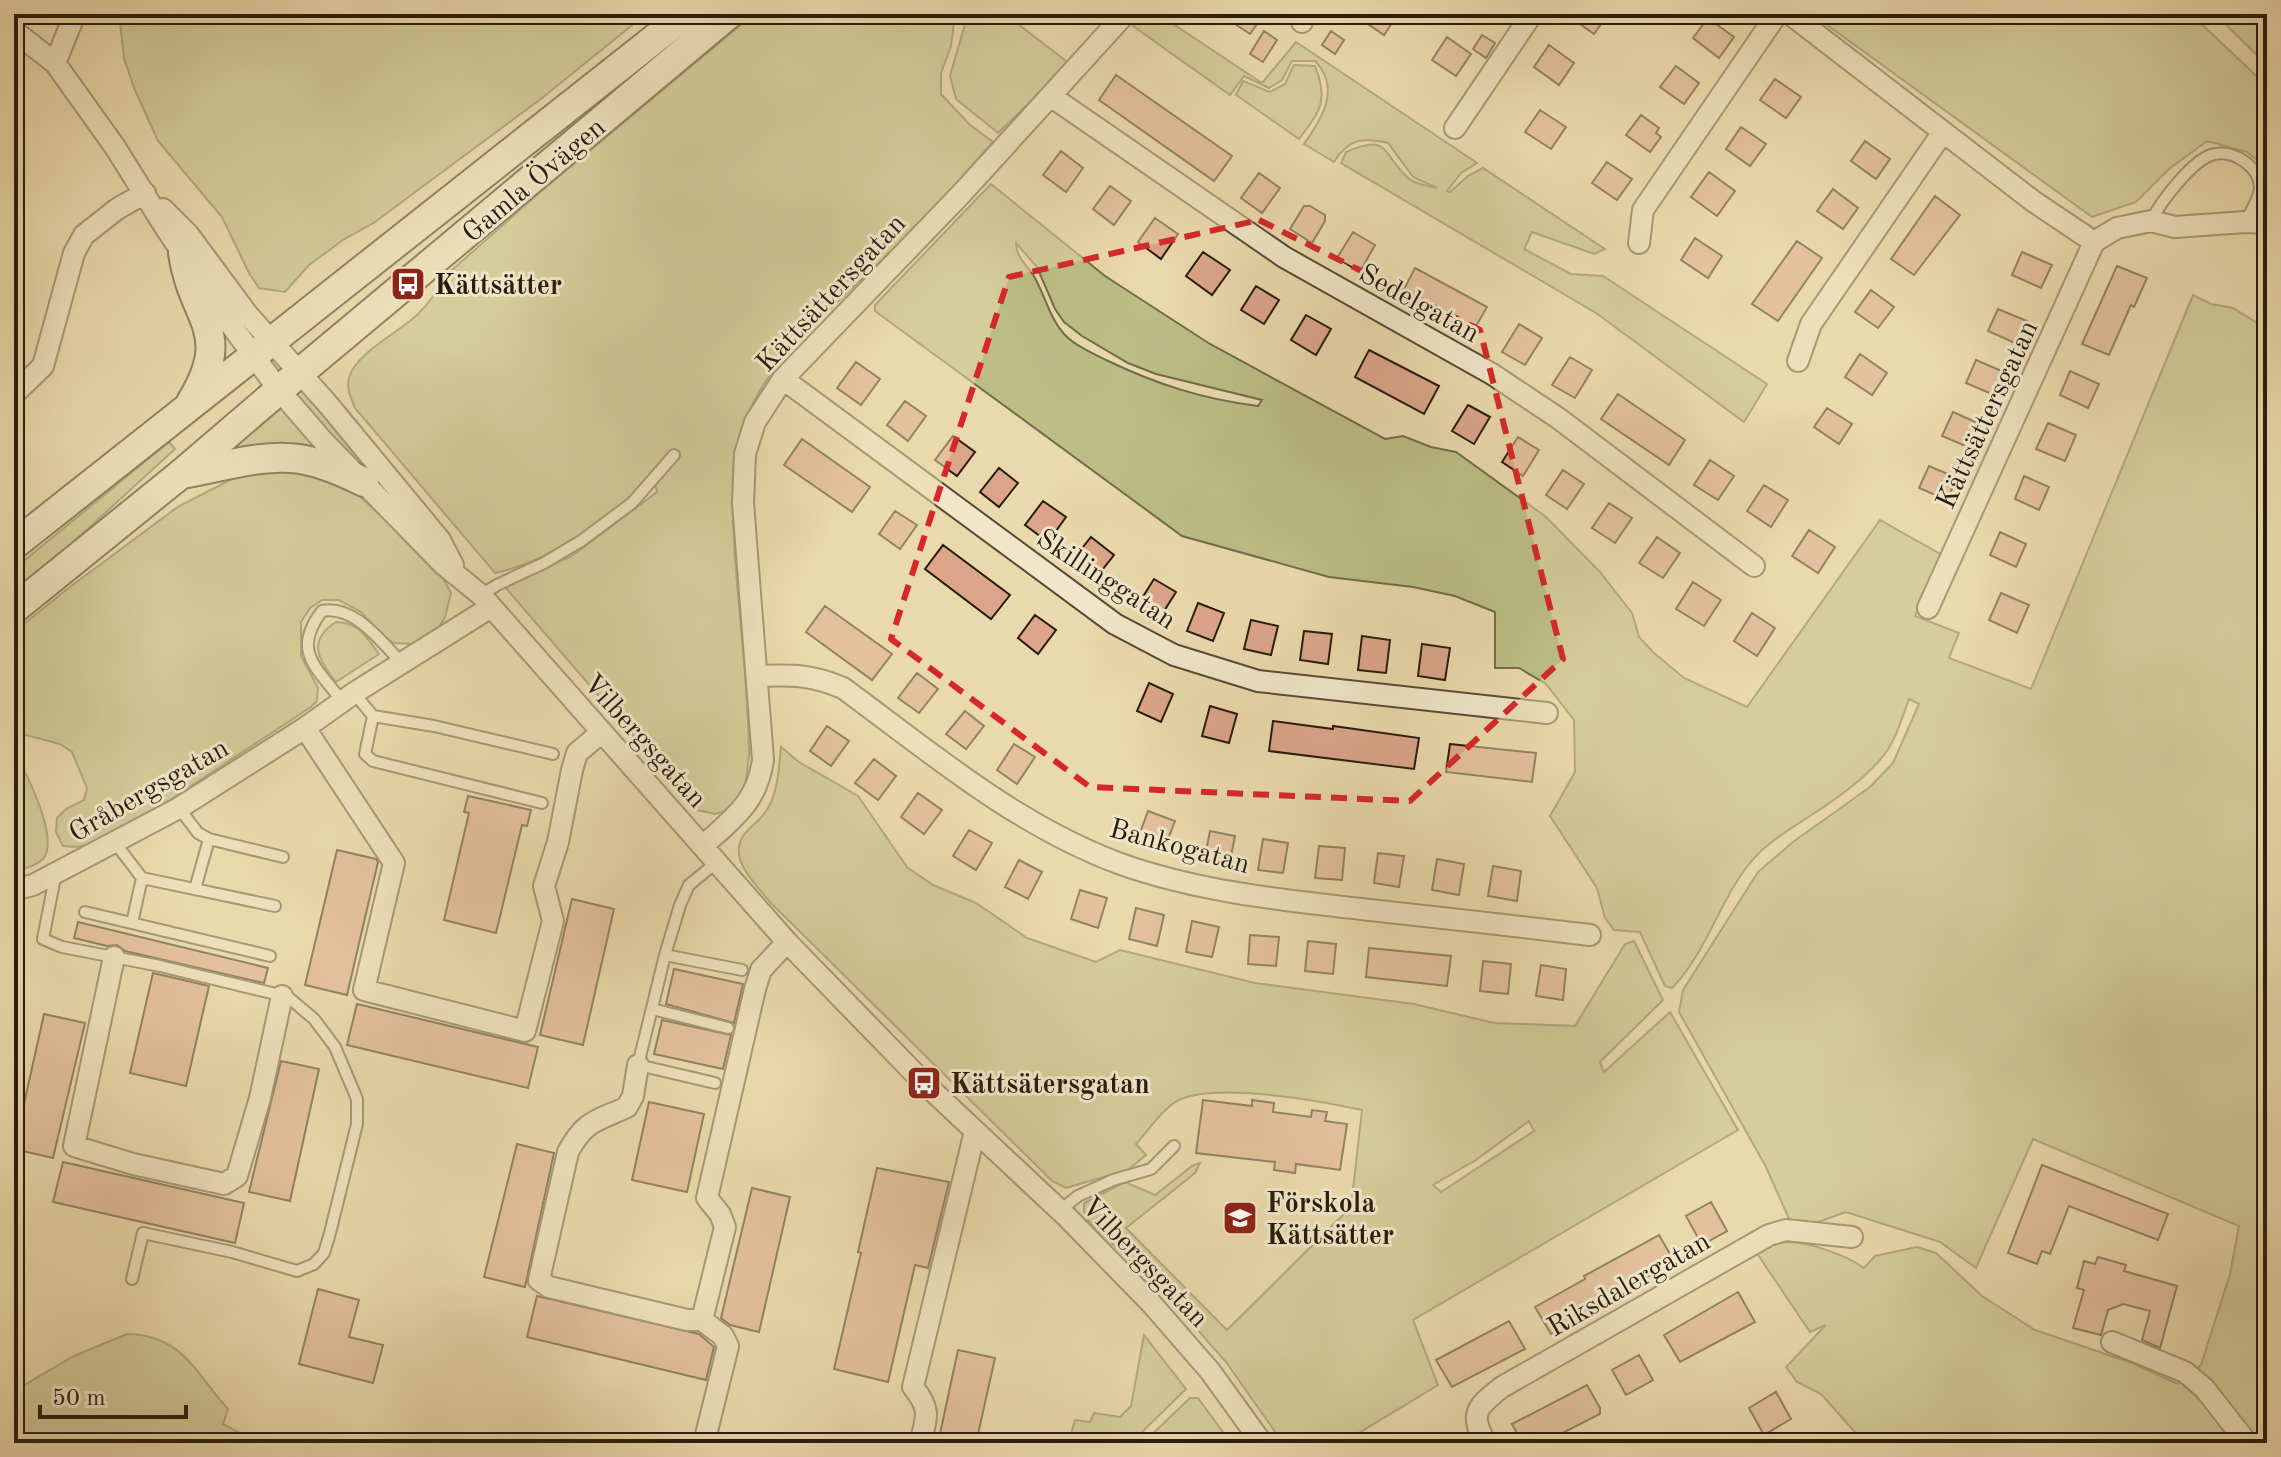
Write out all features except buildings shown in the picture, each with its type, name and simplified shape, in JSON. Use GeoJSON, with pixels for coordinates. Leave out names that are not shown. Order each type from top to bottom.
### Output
{"type":"FeatureCollection","features":[{"type":"Feature","properties":{"kind":"main road","name":"Gamla Övägen"},"geometry":{"type":"LineString","coordinates":[[14,545],[686,14]]}},
{"type":"Feature","properties":{"kind":"main road","name":"Gamla Övägen"},"geometry":{"type":"LineString","coordinates":[[14,609],[181,474],[729,14]]}},
{"type":"Feature","properties":{"kind":"main road"},"geometry":{"type":"LineString","coordinates":[[183,253],[186,276],[212,342],[203,383],[186,409]]}},
{"type":"Feature","properties":{"kind":"main road"},"geometry":{"type":"LineString","coordinates":[[181,474],[267,458],[297,458],[329,466],[364,482]]}},
{"type":"Feature","properties":{"kind":"street"},"geometry":{"type":"LineString","coordinates":[[55,63],[75,14]]}},
{"type":"Feature","properties":{"kind":"street","name":"Kättsättersgatan"},"geometry":{"type":"LineString","coordinates":[[703,846],[747,805],[760,782],[763,760],[743,503],[745,454],[755,422],[783,379],[1052,97],[1125,14]]}},
{"type":"Feature","properties":{"kind":"street"},"geometry":{"type":"LineString","coordinates":[[1455,128],[1532,14]]}},
{"type":"Feature","properties":{"kind":"street"},"geometry":{"type":"LineString","coordinates":[[1639,243],[1643,210],[1777,14]]}},
{"type":"Feature","properties":{"kind":"street"},"geometry":{"type":"LineString","coordinates":[[1790,14],[2033,201],[2094,242],[2117,228],[2151,221],[2175,227],[2267,223]]}},
{"type":"Feature","properties":{"kind":"street"},"geometry":{"type":"LineString","coordinates":[[14,31],[55,63],[183,253],[289,382]]}},
{"type":"Feature","properties":{"kind":"street","name":"Sedelgatan"},"geometry":{"type":"LineString","coordinates":[[1052,97],[1284,257],[1492,374],[1558,418],[1754,566]]}},
{"type":"Feature","properties":{"kind":"street"},"geometry":{"type":"LineString","coordinates":[[1798,361],[1811,324],[1943,132]]}},
{"type":"Feature","properties":{"kind":"street"},"geometry":{"type":"LineString","coordinates":[[145,193],[188,234],[263,350]]}},
{"type":"Feature","properties":{"kind":"street"},"geometry":{"type":"LineString","coordinates":[[14,394],[43,366],[74,253],[84,235],[117,209],[145,193]]}},
{"type":"Feature","properties":{"kind":"street","name":"Kättsättersgatan"},"geometry":{"type":"LineString","coordinates":[[1928,608],[2094,242]]}},
{"type":"Feature","properties":{"kind":"street","name":"Skillinggatan"},"geometry":{"type":"LineString","coordinates":[[783,379],[1115,624],[1174,655],[1258,681],[1547,713]]}},
{"type":"Feature","properties":{"kind":"street","name":"Vilbergsgatan"},"geometry":{"type":"LineString","coordinates":[[289,382],[324,442],[444,565],[486,601],[787,942],[924,1083],[1150,1302],[1210,1371],[1262,1443]]}},
{"type":"Feature","properties":{"kind":"street","name":"Vilbergsgatan"},"geometry":{"type":"LineString","coordinates":[[289,382],[326,402],[440,540],[461,578]]}},
{"type":"Feature","properties":{"kind":"street","name":"Gråbergsgatan"},"geometry":{"type":"LineString","coordinates":[[14,890],[33,885],[116,844],[179,808],[403,664],[486,601]]}},
{"type":"Feature","properties":{"kind":"street","name":"Bankogatan"},"geometry":{"type":"LineString","coordinates":[[757,676],[819,678],[843,688],[1013,810],[1119,863],[1232,891],[1590,935]]}},
{"type":"Feature","properties":{"kind":"street"},"geometry":{"type":"LineString","coordinates":[[305,728],[394,863],[364,990],[525,1031],[553,921],[544,886],[558,842],[572,770],[577,753],[602,732]]}},
{"type":"Feature","properties":{"kind":"street"},"geometry":{"type":"LineString","coordinates":[[702,1320],[725,1227],[720,1214],[707,1198],[755,989],[761,970],[787,942]]}},
{"type":"Feature","properties":{"kind":"street"},"geometry":{"type":"LineString","coordinates":[[114,957],[74,1146],[133,1164],[224,1184],[237,1176],[256,1111],[282,996]]}},
{"type":"Feature","properties":{"kind":"street"},"geometry":{"type":"LineString","coordinates":[[638,1065],[633,1096],[627,1107],[589,1123],[578,1134],[568,1152],[539,1280],[549,1287],[687,1320],[702,1320],[723,1336],[728,1346],[704,1443]]}},
{"type":"Feature","properties":{"kind":"street"},"geometry":{"type":"LineString","coordinates":[[920,1443],[927,1417],[925,1402],[913,1387],[975,1131]]}},
{"type":"Feature","properties":{"kind":"street","name":"Riksdalergatan"},"geometry":{"type":"LineString","coordinates":[[1486,1443],[1480,1433],[1477,1416],[1480,1404],[1502,1387],[1769,1235],[1786,1230],[1852,1237]]}},
{"type":"Feature","properties":{"kind":"street"},"geometry":{"type":"LineString","coordinates":[[2112,1342],[2185,1372],[2205,1389],[2247,1443]]}},
{"type":"Feature","properties":{"kind":"lane"},"geometry":{"type":"LineString","coordinates":[[2151,221],[2158,206],[2190,170],[2215,153],[2235,155],[2245,161],[2259,181],[2260,191],[2245,222]]}},
{"type":"Feature","properties":{"kind":"lane"},"geometry":{"type":"LineString","coordinates":[[486,601],[581,541],[632,503],[674,455]]}},
{"type":"Feature","properties":{"kind":"lane"},"geometry":{"type":"LineString","coordinates":[[403,664],[357,620],[334,609],[322,611],[310,627],[306,644],[312,660],[348,697],[373,716],[434,726],[553,754]]}},
{"type":"Feature","properties":{"kind":"lane"},"geometry":{"type":"LineString","coordinates":[[373,716],[365,754],[373,761],[542,803]]}},
{"type":"Feature","properties":{"kind":"lane"},"geometry":{"type":"LineString","coordinates":[[179,808],[198,833],[209,839],[283,857]]}},
{"type":"Feature","properties":{"kind":"lane"},"geometry":{"type":"LineString","coordinates":[[195,889],[209,839]]}},
{"type":"Feature","properties":{"kind":"lane"},"geometry":{"type":"LineString","coordinates":[[116,844],[142,878],[275,906]]}},
{"type":"Feature","properties":{"kind":"lane"},"geometry":{"type":"LineString","coordinates":[[715,1083],[638,1065],[665,955],[689,885],[717,862]]}},
{"type":"Feature","properties":{"kind":"lane"},"geometry":{"type":"LineString","coordinates":[[56,872],[43,939],[62,947],[288,997],[314,1019],[335,1047],[357,1099],[357,1124],[324,1253],[314,1264],[297,1271],[232,1252],[143,1233],[132,1279]]}},
{"type":"Feature","properties":{"kind":"lane"},"geometry":{"type":"LineString","coordinates":[[132,923],[142,878]]}},
{"type":"Feature","properties":{"kind":"lane"},"geometry":{"type":"LineString","coordinates":[[85,912],[270,956]]}},
{"type":"Feature","properties":{"kind":"lane"},"geometry":{"type":"LineString","coordinates":[[665,955],[742,970]]}},
{"type":"Feature","properties":{"kind":"lane"},"geometry":{"type":"LineString","coordinates":[[652,1009],[728,1028]]}},
{"type":"Feature","properties":{"kind":"lane"},"geometry":{"type":"LineString","coordinates":[[1059,1211],[1078,1196],[1113,1180],[1151,1169],[1174,1146]]}},
{"type":"Feature","properties":{"kind":"highlighted area"},"geometry":{"type":"Polygon","coordinates":[[[1259,220],[1480,330],[1563,659],[1410,801],[1090,787],[891,639],[1009,277],[1259,220]]]}},
{"type":"Feature","properties":{"kind":"green space"},"geometry":{"type":"Polygon","coordinates":[[[119,14],[646,14],[542,98],[375,222],[309,265],[285,292],[259,288],[222,217],[158,141],[124,58],[119,14]]]}},
{"type":"Feature","properties":{"kind":"green space"},"geometry":{"type":"Polygon","coordinates":[[[754,14],[955,14],[951,46],[941,73],[941,94],[970,125],[993,142],[909,233],[807,331],[765,383],[749,412],[738,443],[733,476],[733,511],[749,756],[745,787],[732,809],[715,814],[697,810],[505,587],[572,556],[657,492],[653,476],[615,510],[567,544],[532,561],[495,573],[355,408],[348,382],[360,360],[418,314],[443,278],[539,193],[754,14]]]}},
{"type":"Feature","properties":{"kind":"green space"},"geometry":{"type":"Polygon","coordinates":[[[968,14],[1005,14],[1070,64],[998,133],[956,99],[950,76],[968,14]]]}},
{"type":"Feature","properties":{"kind":"green space"},"geometry":{"type":"Polygon","coordinates":[[[1142,14],[1158,14],[1262,83],[1296,42],[1477,163],[1461,173],[1447,191],[1450,192],[1483,168],[1605,249],[1594,254],[1532,232],[1524,249],[1571,274],[1603,276],[1767,384],[1744,422],[1596,313],[1341,163],[1346,152],[1378,145],[1410,179],[1437,188],[1413,177],[1388,143],[1364,140],[1351,144],[1334,162],[1304,144],[1317,125],[1328,93],[1323,71],[1315,61],[1292,61],[1282,80],[1269,88],[1244,76],[1230,95],[1133,26],[1142,14]]]}},
{"type":"Feature","properties":{"kind":"green space"},"geometry":{"type":"Polygon","coordinates":[[[1812,14],[2191,14],[2267,86],[2267,187],[2265,166],[2247,152],[2207,141],[2169,169],[2136,202],[2092,217],[1812,14]]]}},
{"type":"Feature","properties":{"kind":"green space"},"geometry":{"type":"Polygon","coordinates":[[[2215,14],[2267,14],[2267,65],[2215,14]]]}},
{"type":"Feature","properties":{"kind":"green space"},"geometry":{"type":"Polygon","coordinates":[[[1294,65],[1315,66],[1322,97],[1317,113],[1299,139],[1236,95],[1243,81],[1270,92],[1285,84],[1294,65]]]}},
{"type":"Feature","properties":{"kind":"green space"},"geometry":{"type":"Polygon","coordinates":[[[991,184],[1105,276],[1210,344],[1385,439],[1403,436],[1431,447],[1456,452],[1546,517],[1600,572],[1632,613],[1639,637],[1654,653],[1684,678],[1747,707],[1880,520],[1942,555],[1915,616],[1959,633],[1949,658],[2031,689],[2193,295],[2211,304],[2233,308],[2267,329],[2267,1443],[1861,1443],[1821,1394],[1797,1382],[1786,1367],[1826,1325],[1810,1332],[1756,1252],[1780,1243],[1800,1243],[1824,1249],[1864,1268],[1875,1256],[1917,1247],[1936,1253],[1982,1296],[2035,1330],[2132,1363],[2178,1384],[2201,1365],[2230,1274],[2239,1226],[2033,1139],[1976,1268],[1940,1242],[1846,1212],[1813,1224],[1790,1221],[1766,1167],[1679,1012],[1683,990],[1758,872],[1793,842],[1870,787],[1893,763],[1919,704],[1909,699],[1892,742],[1868,772],[1758,854],[1734,885],[1685,973],[1672,988],[1665,986],[1640,932],[1614,930],[1605,918],[1597,888],[1550,816],[1575,772],[1574,720],[1546,684],[1519,668],[1495,668],[1495,612],[1455,596],[1413,587],[1329,577],[1182,536],[875,311],[875,305],[991,184]],[[1016,243],[1018,254],[1036,280],[1059,328],[1084,348],[1125,369],[1180,389],[1258,406],[1262,400],[1156,374],[1128,363],[1082,336],[1064,322],[1055,309],[1037,267],[1016,243]]]}},
{"type":"Feature","properties":{"kind":"green space"},"geometry":{"type":"Polygon","coordinates":[[[2267,187],[2267,217],[2263,217],[2267,187]]]}},
{"type":"Feature","properties":{"kind":"green space"},"geometry":{"type":"Polygon","coordinates":[[[297,392],[303,392],[373,472],[351,462],[295,396],[297,392]]]}},
{"type":"Feature","properties":{"kind":"green space"},"geometry":{"type":"Polygon","coordinates":[[[279,405],[316,448],[317,455],[219,454],[279,405]]]}},
{"type":"Feature","properties":{"kind":"green space"},"geometry":{"type":"Polygon","coordinates":[[[169,442],[175,449],[58,556],[14,591],[14,569],[169,442]]]}},
{"type":"Feature","properties":{"kind":"green space"},"geometry":{"type":"Polygon","coordinates":[[[284,466],[355,492],[437,567],[451,593],[445,617],[436,632],[411,644],[394,643],[361,612],[339,600],[322,600],[310,608],[301,622],[301,656],[318,688],[317,701],[311,707],[105,840],[78,847],[63,846],[56,832],[57,818],[66,809],[84,800],[87,788],[72,752],[60,744],[14,732],[14,632],[179,506],[238,476],[284,466]]]}},
{"type":"Feature","properties":{"kind":"green space"},"geometry":{"type":"Polygon","coordinates":[[[336,622],[356,628],[379,654],[336,682],[324,666],[318,650],[321,636],[336,622]]]}},
{"type":"Feature","properties":{"kind":"green space"},"geometry":{"type":"Polygon","coordinates":[[[781,747],[799,762],[858,796],[907,867],[933,885],[976,903],[1027,938],[1096,962],[1120,950],[1255,983],[1414,1004],[1494,1023],[1575,1026],[1625,944],[1634,941],[1663,1000],[1600,1062],[1604,1072],[1670,1012],[1738,1130],[1413,1320],[1438,1385],[1359,1433],[1364,1443],[1283,1443],[1226,1362],[1181,1311],[1088,1220],[1084,1203],[1125,1182],[1155,1195],[1200,1163],[1195,1173],[1126,1228],[1227,1330],[1351,1207],[1362,1110],[1269,1095],[1196,1095],[1179,1100],[1162,1114],[1136,1144],[1146,1155],[1128,1170],[1066,1188],[1052,1181],[769,901],[741,863],[739,845],[743,836],[763,816],[771,801],[781,747]],[[1529,1121],[1476,1160],[1433,1185],[1441,1192],[1534,1131],[1529,1121]]]}},
{"type":"Feature","properties":{"kind":"green space"},"geometry":{"type":"Polygon","coordinates":[[[14,760],[20,763],[36,796],[48,839],[43,859],[14,872],[14,760]]]}},
{"type":"Feature","properties":{"kind":"green space"},"geometry":{"type":"Polygon","coordinates":[[[127,1334],[162,1341],[186,1358],[228,1409],[223,1424],[244,1435],[249,1443],[14,1443],[14,1391],[74,1356],[127,1334]]]}},
{"type":"Feature","properties":{"kind":"green space"},"geometry":{"type":"Polygon","coordinates":[[[1144,1335],[1186,1389],[1131,1443],[1068,1443],[1075,1420],[1090,1422],[1094,1413],[1120,1417],[1131,1406],[1144,1335]]]}},
{"type":"Feature","properties":{"kind":"green space"},"geometry":{"type":"Polygon","coordinates":[[[1190,1398],[1198,1398],[1231,1443],[1143,1443],[1190,1398]]]}},
{"type":"Feature","properties":{"kind":"place","name":"Kättsätter"},"geometry":{"type":"Point","coordinates":[408,284]}},
{"type":"Feature","properties":{"kind":"place","name":"Kättsätersgatan"},"geometry":{"type":"Point","coordinates":[924,1083]}},
{"type":"Feature","properties":{"kind":"place","name":"Förskola Kättsätter"},"geometry":{"type":"Point","coordinates":[1240,1218]}}]}
